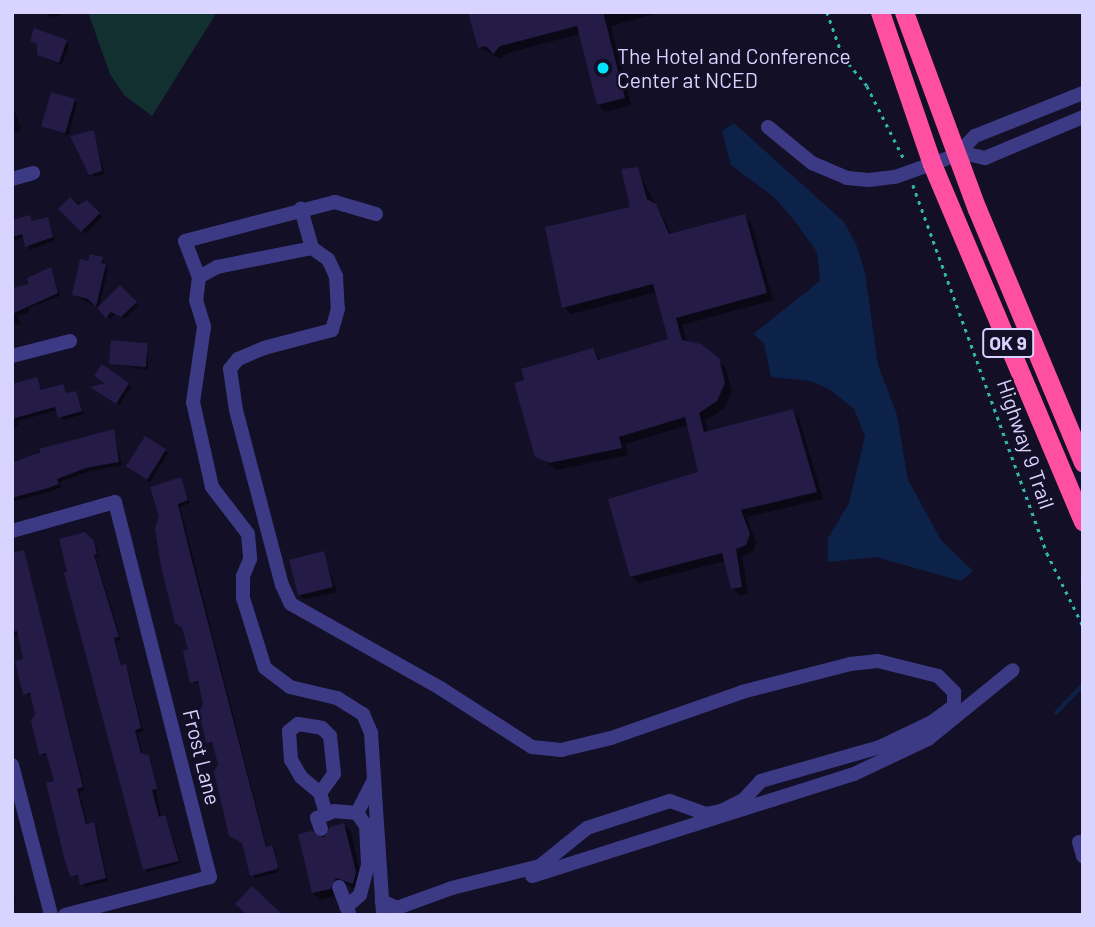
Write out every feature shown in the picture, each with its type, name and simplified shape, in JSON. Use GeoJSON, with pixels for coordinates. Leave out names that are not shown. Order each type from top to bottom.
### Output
{"type":"FeatureCollection","features":[{"type":"Feature","properties":{"kind":"highway","name":"OK 9"},"geometry":{"type":"LineString","coordinates":[[880,12],[932,164],[1083,521]]}},
{"type":"Feature","properties":{"kind":"highway","name":"OK 9"},"geometry":{"type":"LineString","coordinates":[[904,12],[1083,463]]}},
{"type":"Feature","properties":{"kind":"street"},"geometry":{"type":"LineString","coordinates":[[960,154],[975,136],[1083,93]]}},
{"type":"Feature","properties":{"kind":"street"},"geometry":{"type":"LineString","coordinates":[[768,127],[812,163],[847,177],[895,177],[960,154],[985,158],[1083,117]]}},
{"type":"Feature","properties":{"kind":"street"},"geometry":{"type":"LineString","coordinates":[[12,179],[33,173]]}},
{"type":"Feature","properties":{"kind":"street"},"geometry":{"type":"LineString","coordinates":[[301,209],[312,248],[328,259],[336,276],[338,309],[332,330],[264,348],[238,359],[230,369],[236,410],[282,585],[291,604],[440,688],[532,747],[561,750],[611,738],[742,692],[850,664],[878,661],[938,676],[954,692],[954,706],[932,722],[880,747],[761,781],[743,800],[721,811],[706,814],[670,801],[587,828],[540,866],[452,888],[397,908],[383,908],[371,733],[363,714],[337,698],[290,687],[265,668],[243,598],[243,576],[250,559],[248,534],[212,487],[193,402],[202,361],[204,327],[196,300],[199,276],[185,241],[301,209],[335,202],[376,214]]}},
{"type":"Feature","properties":{"kind":"street"},"geometry":{"type":"LineString","coordinates":[[199,276],[217,267],[312,248]]}},
{"type":"Feature","properties":{"kind":"street"},"geometry":{"type":"LineString","coordinates":[[12,356],[70,341]]}},
{"type":"Feature","properties":{"kind":"street","name":"Frost Lane"},"geometry":{"type":"LineString","coordinates":[[12,531],[115,502],[210,877],[65,915]]}},
{"type":"Feature","properties":{"kind":"street"},"geometry":{"type":"LineString","coordinates":[[400,915],[449,894],[544,873],[855,774],[928,739],[1013,670]]}},
{"type":"Feature","properties":{"kind":"street"},"geometry":{"type":"LineString","coordinates":[[320,793],[334,774],[330,736],[322,728],[298,724],[289,731],[291,760],[300,777],[320,793],[326,814]]}},
{"type":"Feature","properties":{"kind":"street"},"geometry":{"type":"LineString","coordinates":[[12,765],[51,915]]}},
{"type":"Feature","properties":{"kind":"street"},"geometry":{"type":"LineString","coordinates":[[357,813],[374,779]]}},
{"type":"Feature","properties":{"kind":"street"},"geometry":{"type":"LineString","coordinates":[[321,829],[317,818],[326,814],[357,813]]}},
{"type":"Feature","properties":{"kind":"street"},"geometry":{"type":"LineString","coordinates":[[348,911],[360,895],[368,865],[366,826],[357,813]]}},
{"type":"Feature","properties":{"kind":"street"},"geometry":{"type":"LineString","coordinates":[[1079,842],[1083,856]]}},
{"type":"Feature","properties":{"kind":"street"},"geometry":{"type":"LineString","coordinates":[[339,887],[348,911]]}},
{"type":"Feature","properties":{"kind":"path"},"geometry":{"type":"LineString","coordinates":[[827,12],[843,57],[867,86],[905,163]]}},
{"type":"Feature","properties":{"kind":"path","name":"Highway 9 Trail"},"geometry":{"type":"LineString","coordinates":[[915,191],[1046,553],[1083,626]]}},
{"type":"Feature","properties":{"kind":"green space"},"geometry":{"type":"Polygon","coordinates":[[[88,12],[217,12],[152,116],[124,95],[110,74],[88,12]]]}},
{"type":"Feature","properties":{"kind":"water"},"geometry":{"type":"Polygon","coordinates":[[[734,123],[844,222],[856,244],[865,273],[878,365],[897,415],[908,480],[941,540],[973,571],[961,581],[876,557],[828,562],[828,538],[849,503],[865,436],[854,409],[829,389],[810,381],[771,377],[764,343],[753,334],[820,281],[817,252],[794,220],[775,198],[731,165],[722,131],[734,123]]]}},
{"type":"Feature","properties":{"kind":"building","name":"The Hotel and Conference Center at NCED"},"geometry":{"type":"Polygon","coordinates":[[[468,12],[603,12],[625,98],[597,105],[577,26],[500,46],[493,54],[486,46],[478,48],[468,12]]]}},
{"type":"Feature","properties":{"kind":"building"},"geometry":{"type":"Polygon","coordinates":[[[34,28],[67,40],[59,63],[37,55],[37,44],[30,41],[34,28]]]}},
{"type":"Feature","properties":{"kind":"building"},"geometry":{"type":"Polygon","coordinates":[[[51,92],[75,99],[65,133],[41,127],[51,92]]]}},
{"type":"Feature","properties":{"kind":"building"},"geometry":{"type":"Polygon","coordinates":[[[94,130],[102,171],[89,175],[70,136],[94,130]]]}},
{"type":"Feature","properties":{"kind":"building"},"geometry":{"type":"Polygon","coordinates":[[[638,167],[647,199],[656,204],[669,234],[745,214],[767,293],[676,318],[682,340],[701,344],[719,358],[725,383],[717,401],[699,413],[704,432],[793,409],[817,492],[741,510],[750,534],[746,545],[736,549],[742,587],[731,589],[722,553],[630,577],[608,499],[698,472],[685,417],[619,437],[622,448],[549,463],[535,457],[514,383],[524,380],[521,369],[593,348],[598,360],[668,339],[653,284],[562,308],[545,227],[630,207],[621,169],[638,167]]]}},
{"type":"Feature","properties":{"kind":"building"},"geometry":{"type":"Polygon","coordinates":[[[70,197],[78,205],[87,200],[100,213],[81,232],[58,209],[70,197]]]}},
{"type":"Feature","properties":{"kind":"building"},"geometry":{"type":"Polygon","coordinates":[[[30,215],[32,221],[48,217],[53,237],[25,247],[22,234],[12,237],[12,220],[30,215]]]}},
{"type":"Feature","properties":{"kind":"building"},"geometry":{"type":"Polygon","coordinates":[[[90,254],[103,257],[101,263],[106,264],[96,307],[88,299],[72,295],[80,259],[88,261],[90,254]]]}},
{"type":"Feature","properties":{"kind":"building"},"geometry":{"type":"Polygon","coordinates":[[[51,267],[58,293],[12,314],[12,288],[29,284],[27,278],[51,267]]]}},
{"type":"Feature","properties":{"kind":"building"},"geometry":{"type":"Polygon","coordinates":[[[120,285],[137,302],[121,317],[111,312],[106,318],[97,308],[120,285]]]}},
{"type":"Feature","properties":{"kind":"building"},"geometry":{"type":"Polygon","coordinates":[[[111,340],[148,343],[146,367],[109,364],[111,340]]]}},
{"type":"Feature","properties":{"kind":"building"},"geometry":{"type":"Polygon","coordinates":[[[102,364],[129,383],[116,404],[90,387],[105,383],[94,376],[102,364]]]}},
{"type":"Feature","properties":{"kind":"building"},"geometry":{"type":"Polygon","coordinates":[[[37,377],[41,390],[63,384],[66,393],[76,391],[82,411],[58,418],[55,407],[12,419],[12,384],[37,377]]]}},
{"type":"Feature","properties":{"kind":"building"},"geometry":{"type":"Polygon","coordinates":[[[114,429],[119,462],[86,468],[57,479],[59,484],[12,498],[12,463],[40,452],[39,449],[114,429]]]}},
{"type":"Feature","properties":{"kind":"building"},"geometry":{"type":"Polygon","coordinates":[[[145,436],[166,449],[147,480],[126,467],[145,436]]]}},
{"type":"Feature","properties":{"kind":"building"},"geometry":{"type":"Polygon","coordinates":[[[181,477],[188,500],[178,504],[190,553],[266,847],[272,845],[278,865],[277,869],[250,876],[242,843],[229,836],[214,772],[218,764],[212,742],[206,743],[199,712],[203,704],[198,681],[190,683],[183,651],[188,649],[182,628],[175,623],[161,567],[155,528],[159,517],[150,487],[181,477]]]}},
{"type":"Feature","properties":{"kind":"building"},"geometry":{"type":"Polygon","coordinates":[[[85,532],[94,541],[97,555],[94,555],[119,637],[114,638],[121,665],[126,664],[141,728],[135,730],[141,753],[149,755],[157,789],[152,790],[159,817],[165,815],[179,861],[143,870],[64,573],[67,572],[59,539],[85,532]]]}},
{"type":"Feature","properties":{"kind":"building"},"geometry":{"type":"Polygon","coordinates":[[[24,550],[83,787],[77,789],[86,824],[94,822],[106,878],[80,885],[78,875],[70,877],[64,857],[46,783],[54,781],[46,753],[39,755],[31,721],[35,714],[30,693],[23,695],[15,661],[23,659],[17,631],[12,632],[12,553],[24,550]]]}},
{"type":"Feature","properties":{"kind":"building"},"geometry":{"type":"Polygon","coordinates":[[[324,551],[333,587],[298,596],[289,560],[324,551]]]}},
{"type":"Feature","properties":{"kind":"building"},"geometry":{"type":"Polygon","coordinates":[[[344,823],[356,872],[353,884],[336,878],[330,889],[312,893],[298,834],[312,831],[324,838],[330,827],[344,823]]]}},
{"type":"Feature","properties":{"kind":"building"},"geometry":{"type":"Polygon","coordinates":[[[252,886],[283,915],[247,915],[235,904],[252,886]]]}},
{"type":"Feature","properties":{"kind":"waterway"},"geometry":{"type":"LineString","coordinates":[[1056,713],[1083,685]]}},
{"type":"Feature","properties":{"kind":"place","name":"The Hotel and Conference Center at NCED"},"geometry":{"type":"Point","coordinates":[603,68]}}]}
